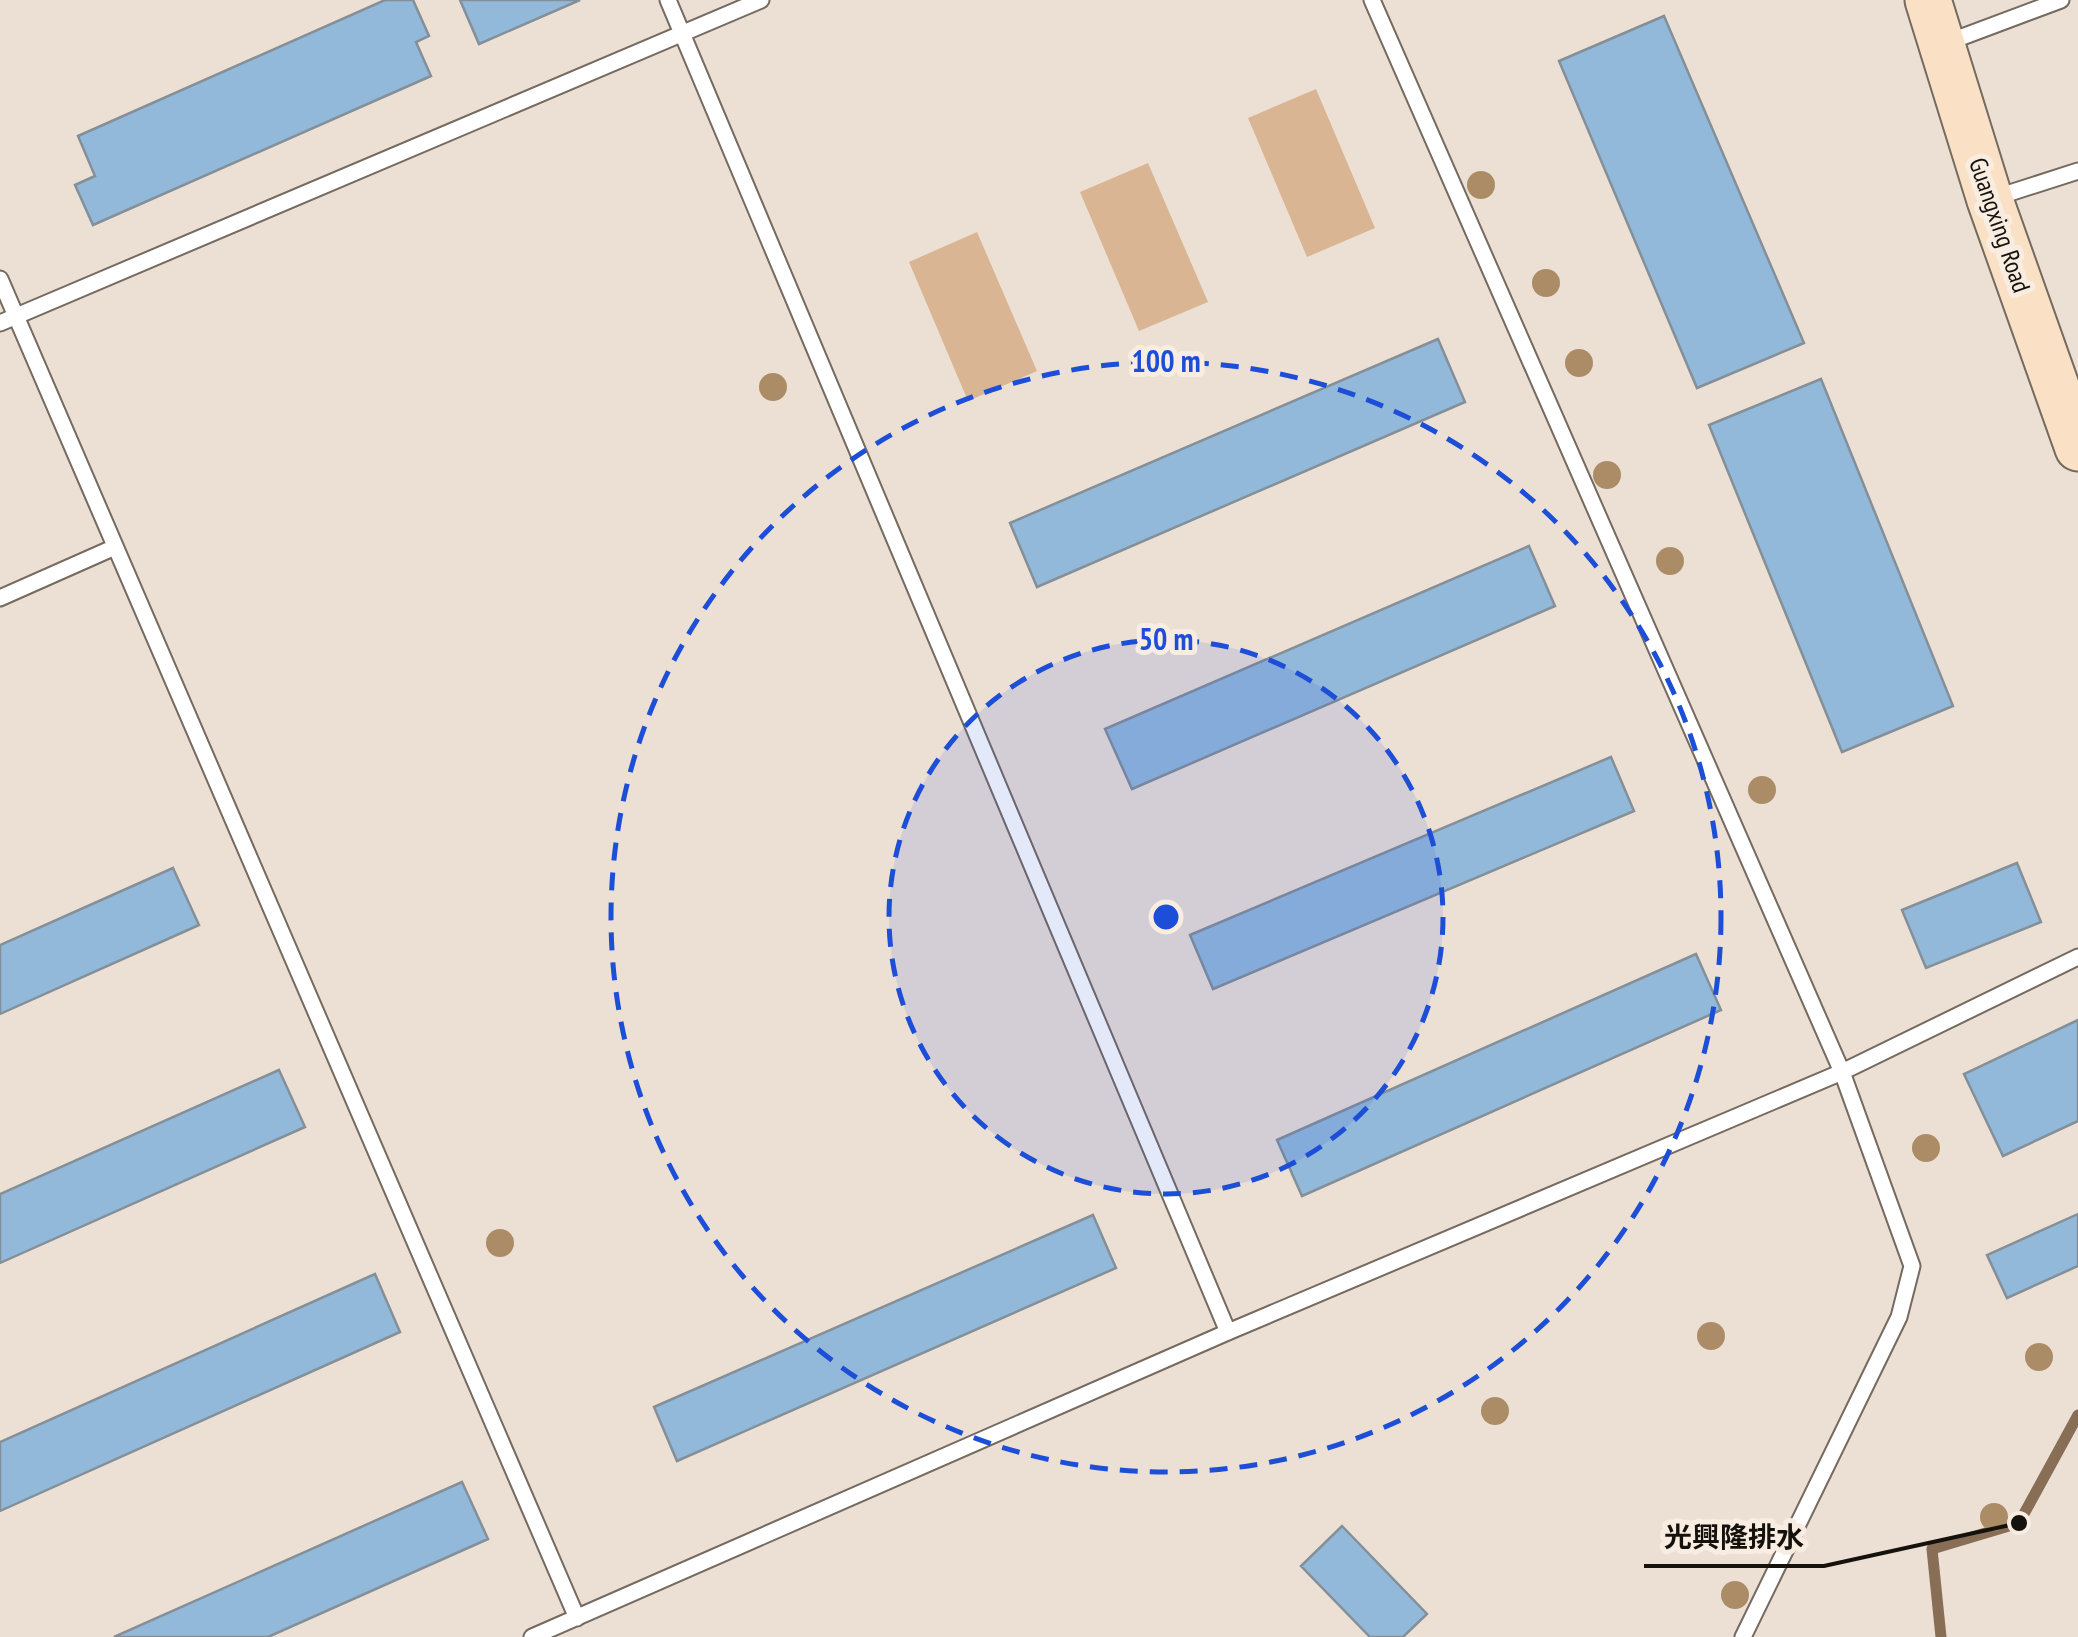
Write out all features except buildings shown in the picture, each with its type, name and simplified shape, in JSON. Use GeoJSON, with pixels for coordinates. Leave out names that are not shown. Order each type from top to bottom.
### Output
{"type":"FeatureCollection","features":[{"type":"Feature","properties":{"kind":"main road","name":"Guangxing Road"},"geometry":{"type":"LineString","coordinates":[[1928,0],[1990,200],[2078,448]]}},
{"type":"Feature","properties":{"kind":"lane"},"geometry":{"type":"LineString","coordinates":[[668,0],[1228,1332]]}},
{"type":"Feature","properties":{"kind":"lane"},"geometry":{"type":"LineString","coordinates":[[0,323],[761,0]]}},
{"type":"Feature","properties":{"kind":"lane"},"geometry":{"type":"LineString","coordinates":[[1372,0],[1842,1072],[1912,1266],[1899,1317],[1744,1637]]}},
{"type":"Feature","properties":{"kind":"lane"},"geometry":{"type":"LineString","coordinates":[[1942,44],[2061,0]]}},
{"type":"Feature","properties":{"kind":"lane"},"geometry":{"type":"LineString","coordinates":[[1990,200],[2078,172]]}},
{"type":"Feature","properties":{"kind":"lane"},"geometry":{"type":"LineString","coordinates":[[0,279],[577,1618]]}},
{"type":"Feature","properties":{"kind":"lane"},"geometry":{"type":"LineString","coordinates":[[0,598],[116,546]]}},
{"type":"Feature","properties":{"kind":"lane"},"geometry":{"type":"LineString","coordinates":[[532,1637],[1228,1332],[1842,1072],[2078,956]]}},
{"type":"Feature","properties":{"kind":"shaded area"},"geometry":{"type":"Polygon","coordinates":[[[1316,89],[1375,228],[1307,257],[1248,118],[1316,89]]]}},
{"type":"Feature","properties":{"kind":"shaded area"},"geometry":{"type":"Polygon","coordinates":[[[1148,163],[1208,302],[1139,331],[1080,192],[1148,163]]]}},
{"type":"Feature","properties":{"kind":"shaded area"},"geometry":{"type":"Polygon","coordinates":[[[977,232],[1037,371],[968,401],[909,262],[977,232]]]}},
{"type":"Feature","properties":{"kind":"waterway"},"geometry":{"type":"LineString","coordinates":[[1941,1637],[1932,1549],[2019,1523],[2078,1415]]}},
{"type":"Feature","properties":{"kind":"place","name":"光興隆排水"},"geometry":{"type":"Point","coordinates":[2019,1523]}}]}
